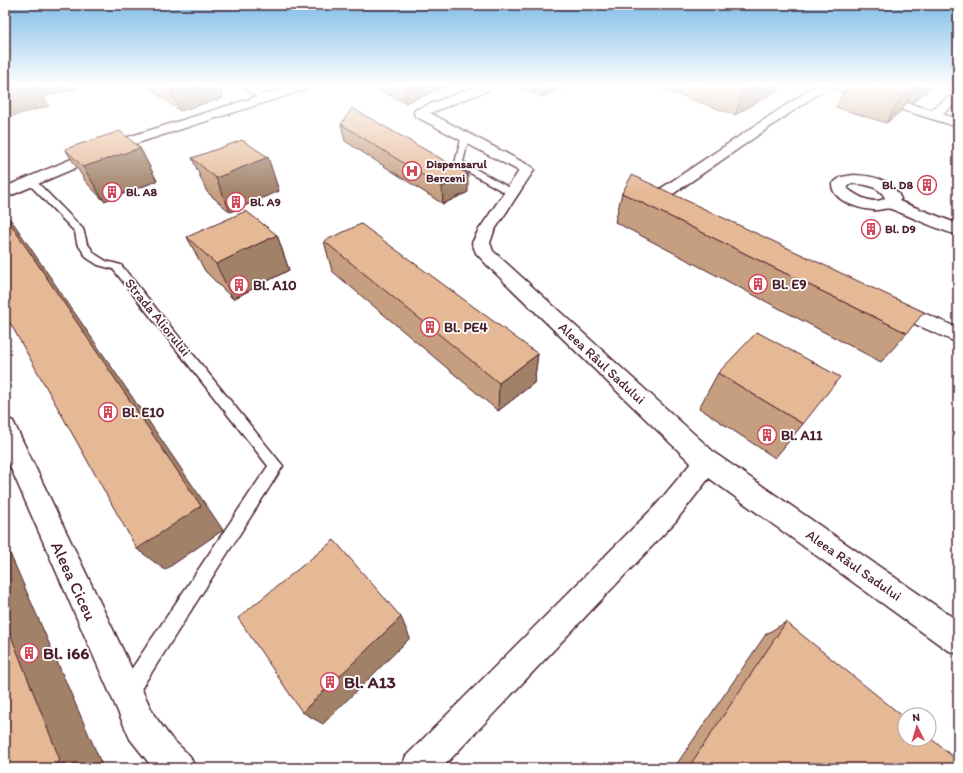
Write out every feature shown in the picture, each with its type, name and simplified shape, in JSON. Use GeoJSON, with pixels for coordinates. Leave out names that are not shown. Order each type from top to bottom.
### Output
{"type":"FeatureCollection","features":[{"type":"Feature","properties":{"kind":"street"},"geometry":{"type":"LineString","coordinates":[[7,190],[32,182],[137,138],[188,122]]}},
{"type":"Feature","properties":{"kind":"street","name":"Aleea Râul Sadului"},"geometry":{"type":"LineString","coordinates":[[437,122],[527,170],[486,231],[481,243],[485,253],[494,262],[707,462],[958,638]]}},
{"type":"Feature","properties":{"kind":"street"},"geometry":{"type":"LineString","coordinates":[[698,215],[669,202],[665,198],[665,192],[769,122]]}},
{"type":"Feature","properties":{"kind":"street"},"geometry":{"type":"LineString","coordinates":[[890,203],[958,230]]}},
{"type":"Feature","properties":{"kind":"street"},"geometry":{"type":"LineString","coordinates":[[879,299],[958,336]]}},
{"type":"Feature","properties":{"kind":"street","name":"Aleea Ciceu"},"geometry":{"type":"LineString","coordinates":[[5,428],[126,695],[142,727],[159,750],[178,768]]}},
{"type":"Feature","properties":{"kind":"street"},"geometry":{"type":"LineString","coordinates":[[418,768],[666,513],[707,462]]}},
{"type":"Feature","properties":{"kind":"lane","name":"Strada Aliorului"},"geometry":{"type":"LineString","coordinates":[[32,182],[80,230],[82,243],[91,256],[102,263],[117,267],[276,466],[126,695]]}},
{"type":"Feature","properties":{"kind":"building"},"geometry":{"type":"Polygon","coordinates":[[[342,122],[377,122],[468,174],[442,187],[341,124],[342,122]]]}},
{"type":"Feature","properties":{"kind":"building"},"geometry":{"type":"Polygon","coordinates":[[[120,131],[140,148],[83,167],[65,149],[120,131]]]}},
{"type":"Feature","properties":{"kind":"building"},"geometry":{"type":"Polygon","coordinates":[[[242,140],[268,157],[216,178],[192,158],[242,140]]]}},
{"type":"Feature","properties":{"kind":"building"},"geometry":{"type":"Polygon","coordinates":[[[632,175],[924,312],[907,333],[622,193],[632,175]]]}},
{"type":"Feature","properties":{"kind":"building"},"geometry":{"type":"Polygon","coordinates":[[[246,211],[277,235],[216,264],[187,237],[246,211]]]}},
{"type":"Feature","properties":{"kind":"building","name":"Bl. E10"},"geometry":{"type":"Polygon","coordinates":[[[5,216],[201,506],[137,549],[5,314],[5,216]]]}},
{"type":"Feature","properties":{"kind":"building"},"geometry":{"type":"Polygon","coordinates":[[[361,224],[538,354],[499,383],[324,241],[361,224]]]}},
{"type":"Feature","properties":{"kind":"building"},"geometry":{"type":"Polygon","coordinates":[[[757,332],[840,377],[803,424],[718,373],[757,332]]]}},
{"type":"Feature","properties":{"kind":"building","name":"Bl. A13"},"geometry":{"type":"Polygon","coordinates":[[[334,540],[401,617],[302,712],[238,618],[334,540]]]}},
{"type":"Feature","properties":{"kind":"building"},"geometry":{"type":"Polygon","coordinates":[[[5,621],[60,760],[50,768],[5,768],[5,621]]]}},
{"type":"Feature","properties":{"kind":"building"},"geometry":{"type":"Polygon","coordinates":[[[786,622],[897,712],[897,747],[937,747],[937,744],[958,761],[958,768],[688,768],[786,622]]]}},
{"type":"Feature","properties":{"kind":"place","name":"Dispensarul Berceni"},"geometry":{"type":"Point","coordinates":[412,171]}},
{"type":"Feature","properties":{"kind":"place","name":"Bl. D8"},"geometry":{"type":"Point","coordinates":[927,185]}},
{"type":"Feature","properties":{"kind":"place","name":"Bl. A8"},"geometry":{"type":"Point","coordinates":[112,192]}},
{"type":"Feature","properties":{"kind":"place","name":"Bl. A9"},"geometry":{"type":"Point","coordinates":[236,202]}},
{"type":"Feature","properties":{"kind":"place","name":"Bl. D9"},"geometry":{"type":"Point","coordinates":[871,229]}},
{"type":"Feature","properties":{"kind":"place","name":"Bl. E9"},"geometry":{"type":"Point","coordinates":[758,284]}},
{"type":"Feature","properties":{"kind":"place","name":"Bl. A10"},"geometry":{"type":"Point","coordinates":[239,285]}},
{"type":"Feature","properties":{"kind":"place","name":"Bl. PE4"},"geometry":{"type":"Point","coordinates":[430,327]}},
{"type":"Feature","properties":{"kind":"place","name":"Bl. E10"},"geometry":{"type":"Point","coordinates":[108,412]}},
{"type":"Feature","properties":{"kind":"place","name":"Bl. A11"},"geometry":{"type":"Point","coordinates":[767,435]}},
{"type":"Feature","properties":{"kind":"place","name":"Bl. i66"},"geometry":{"type":"Point","coordinates":[29,653]}},
{"type":"Feature","properties":{"kind":"place","name":"Bl. A13"},"geometry":{"type":"Point","coordinates":[330,682]}}]}
